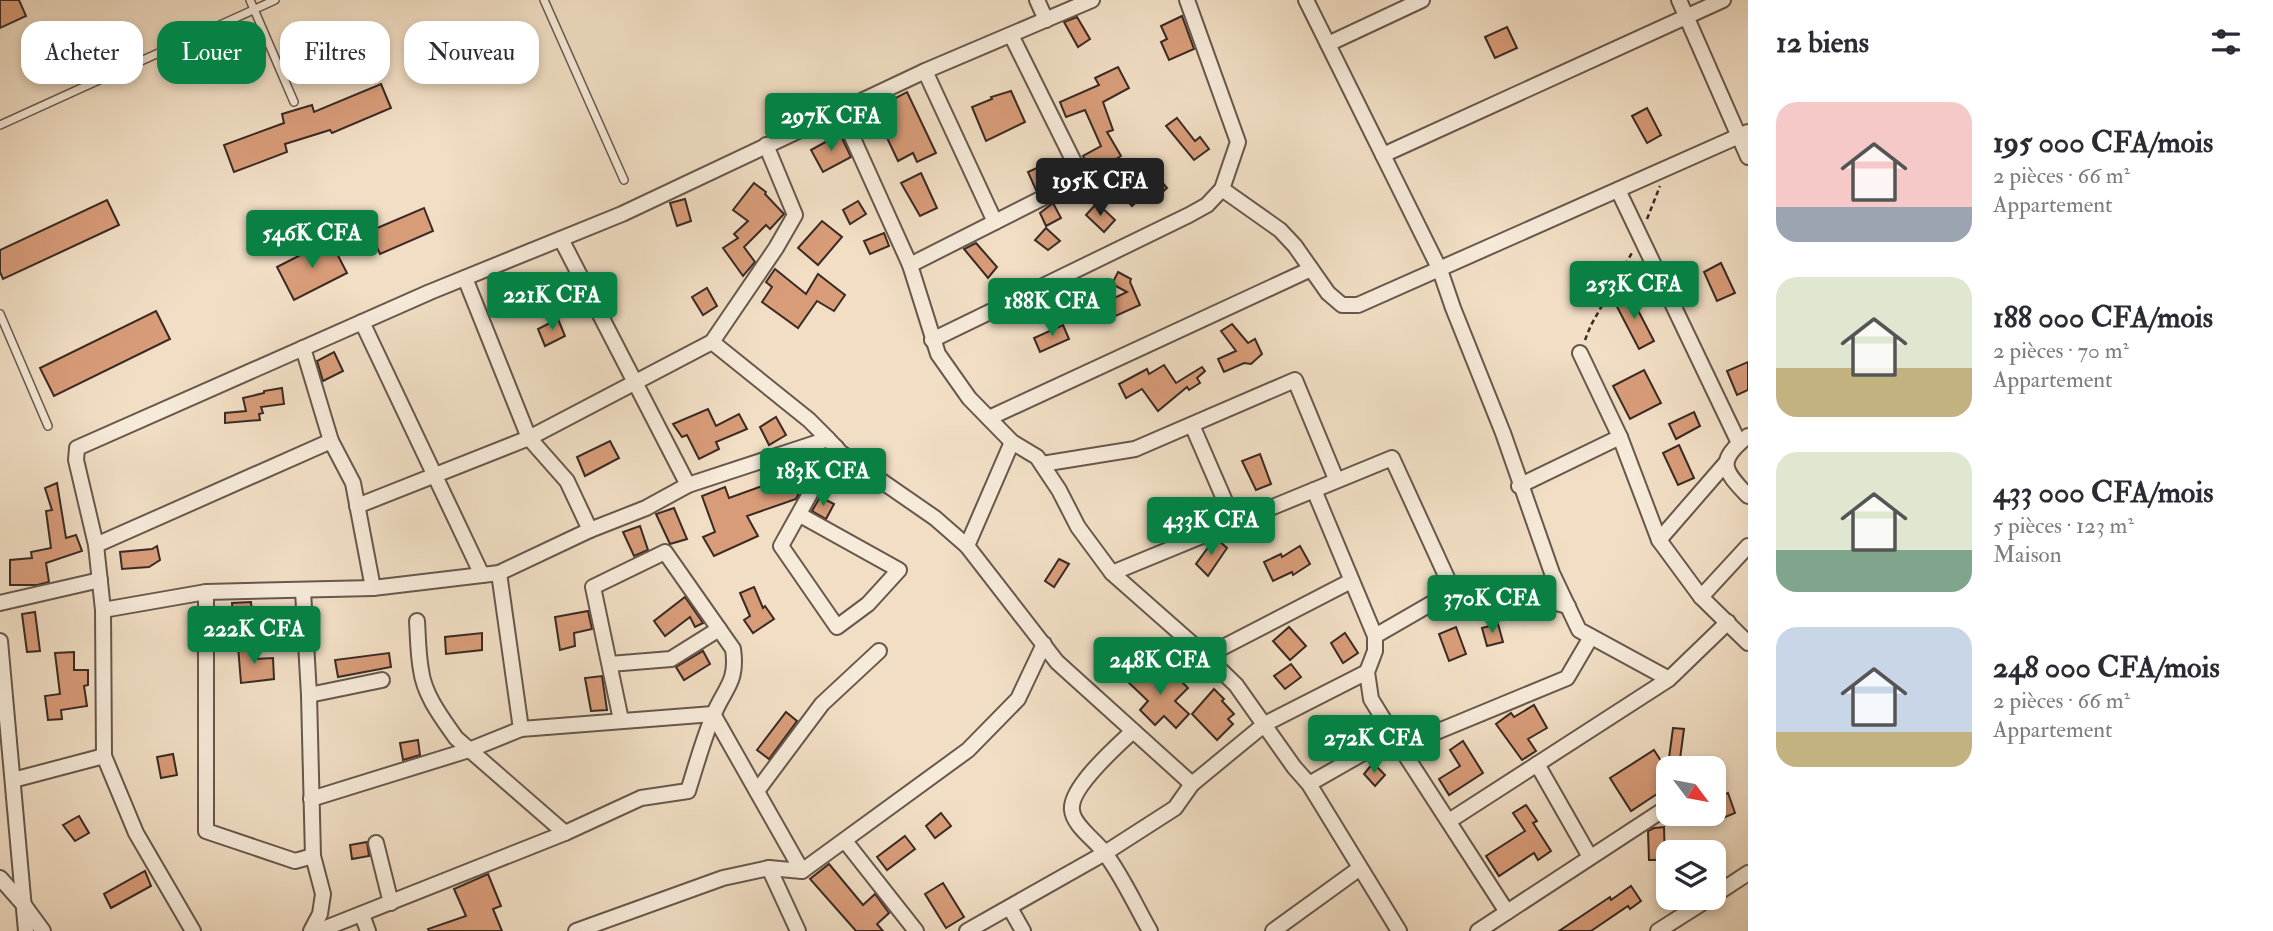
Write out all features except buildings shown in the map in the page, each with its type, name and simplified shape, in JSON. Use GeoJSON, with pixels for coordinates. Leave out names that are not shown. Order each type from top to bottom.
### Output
{"type":"FeatureCollection","features":[{"type":"Feature","properties":{"kind":"street"},"geometry":{"type":"LineString","coordinates":[[1037,0],[1046,20]]}},
{"type":"Feature","properties":{"kind":"street"},"geometry":{"type":"LineString","coordinates":[[193,931],[136,834],[104,756],[103,610],[96,545],[76,460],[77,448],[362,322],[622,214],[925,71],[1092,0]]}},
{"type":"Feature","properties":{"kind":"street"},"geometry":{"type":"LineString","coordinates":[[932,340],[1189,215],[1206,205],[1222,189],[1238,142],[1187,0]]}},
{"type":"Feature","properties":{"kind":"street"},"geometry":{"type":"LineString","coordinates":[[1306,0],[1440,270],[1503,433],[1552,573],[1579,631],[1669,679]]}},
{"type":"Feature","properties":{"kind":"street"},"geometry":{"type":"LineString","coordinates":[[1328,44],[1422,0]]}},
{"type":"Feature","properties":{"kind":"street"},"geometry":{"type":"LineString","coordinates":[[1679,0],[1743,134],[1748,157]]}},
{"type":"Feature","properties":{"kind":"street"},"geometry":{"type":"LineString","coordinates":[[1382,155],[1723,0]]}},
{"type":"Feature","properties":{"kind":"street"},"geometry":{"type":"LineString","coordinates":[[910,265],[1082,178],[1011,35]]}},
{"type":"Feature","properties":{"kind":"street"},"geometry":{"type":"LineString","coordinates":[[925,71],[995,222]]}},
{"type":"Feature","properties":{"kind":"street"},"geometry":{"type":"LineString","coordinates":[[841,112],[910,265],[937,354],[969,398],[1012,442],[1037,457],[1059,490],[1078,527],[1112,573],[1236,685],[1309,784],[1399,931]]}},
{"type":"Feature","properties":{"kind":"street"},"geometry":{"type":"LineString","coordinates":[[1222,189],[1280,230],[1295,246],[1328,293],[1342,304],[1358,305],[1743,134]]}},
{"type":"Feature","properties":{"kind":"street"},"geometry":{"type":"LineString","coordinates":[[357,506],[529,438],[712,342],[776,248],[795,215],[766,145]]}},
{"type":"Feature","properties":{"kind":"street"},"geometry":{"type":"LineString","coordinates":[[1618,190],[1743,439],[1727,456],[1726,464],[1730,474],[1748,496]]}},
{"type":"Feature","properties":{"kind":"street"},"geometry":{"type":"LineString","coordinates":[[561,239],[688,485]]}},
{"type":"Feature","properties":{"kind":"street"},"geometry":{"type":"LineString","coordinates":[[989,418],[1311,270]]}},
{"type":"Feature","properties":{"kind":"street"},"geometry":{"type":"LineString","coordinates":[[465,278],[529,438],[567,481],[590,530]]}},
{"type":"Feature","properties":{"kind":"street"},"geometry":{"type":"LineString","coordinates":[[362,322],[482,575]]}},
{"type":"Feature","properties":{"kind":"street"},"geometry":{"type":"LineString","coordinates":[[712,342],[809,420],[832,443],[935,518],[967,545],[1057,662],[1192,784]]}},
{"type":"Feature","properties":{"kind":"street"},"geometry":{"type":"LineString","coordinates":[[303,348],[331,441],[353,483],[373,589]]}},
{"type":"Feature","properties":{"kind":"street"},"geometry":{"type":"LineString","coordinates":[[1580,353],[1620,438],[1659,540],[1701,597],[1748,643]]}},
{"type":"Feature","properties":{"kind":"street"},"geometry":{"type":"LineString","coordinates":[[1042,464],[1135,449],[1295,380],[1336,479]]}},
{"type":"Feature","properties":{"kind":"street"},"geometry":{"type":"LineString","coordinates":[[1192,425],[1234,523]]}},
{"type":"Feature","properties":{"kind":"street"},"geometry":{"type":"LineString","coordinates":[[1520,486],[1620,438]]}},
{"type":"Feature","properties":{"kind":"street"},"geometry":{"type":"LineString","coordinates":[[96,545],[331,441]]}},
{"type":"Feature","properties":{"kind":"street"},"geometry":{"type":"LineString","coordinates":[[967,545],[1012,442]]}},
{"type":"Feature","properties":{"kind":"street"},"geometry":{"type":"LineString","coordinates":[[103,610],[206,592],[373,589],[499,573],[590,530],[646,508],[688,485],[832,443]]}},
{"type":"Feature","properties":{"kind":"street"},"geometry":{"type":"LineString","coordinates":[[800,515],[899,570],[868,604],[837,627],[781,546],[800,515],[832,443]]}},
{"type":"Feature","properties":{"kind":"street"},"geometry":{"type":"LineString","coordinates":[[1112,573],[1392,458],[1453,591]]}},
{"type":"Feature","properties":{"kind":"street"},"geometry":{"type":"LineString","coordinates":[[1659,540],[1726,464]]}},
{"type":"Feature","properties":{"kind":"street"},"geometry":{"type":"LineString","coordinates":[[1314,490],[1375,636],[1375,651],[1367,672],[1371,699],[1507,912]]}},
{"type":"Feature","properties":{"kind":"street"},"geometry":{"type":"LineString","coordinates":[[1701,597],[1748,546]]}},
{"type":"Feature","properties":{"kind":"street"},"geometry":{"type":"LineString","coordinates":[[318,931],[565,833],[642,798],[688,791],[713,714],[736,666],[733,649],[665,552],[593,587],[621,720]]}},
{"type":"Feature","properties":{"kind":"street"},"geometry":{"type":"LineString","coordinates":[[499,573],[521,729]]}},
{"type":"Feature","properties":{"kind":"street"},"geometry":{"type":"LineString","coordinates":[[0,603],[100,580]]}},
{"type":"Feature","properties":{"kind":"street"},"geometry":{"type":"LineString","coordinates":[[1206,656],[1351,581]]}},
{"type":"Feature","properties":{"kind":"street"},"geometry":{"type":"LineString","coordinates":[[1375,636],[1453,591],[1466,588],[1485,588],[1568,606]]}},
{"type":"Feature","properties":{"kind":"street"},"geometry":{"type":"LineString","coordinates":[[303,591],[313,856],[323,894],[320,914],[311,931]]}},
{"type":"Feature","properties":{"kind":"street"},"geometry":{"type":"LineString","coordinates":[[206,592],[206,831],[295,861],[313,856]]}},
{"type":"Feature","properties":{"kind":"street"},"geometry":{"type":"LineString","coordinates":[[417,621],[421,673],[430,697],[456,738],[565,833]]}},
{"type":"Feature","properties":{"kind":"street"},"geometry":{"type":"LineString","coordinates":[[1450,821],[1669,679],[1728,622]]}},
{"type":"Feature","properties":{"kind":"street"},"geometry":{"type":"LineString","coordinates":[[610,664],[671,659],[719,629]]}},
{"type":"Feature","properties":{"kind":"street"},"geometry":{"type":"LineString","coordinates":[[1309,784],[1397,741],[1567,678],[1591,637]]}},
{"type":"Feature","properties":{"kind":"street"},"geometry":{"type":"LineString","coordinates":[[0,641],[2,689],[26,931]]}},
{"type":"Feature","properties":{"kind":"street"},"geometry":{"type":"LineString","coordinates":[[576,931],[723,878],[769,869],[802,871],[968,750],[1018,699],[1044,644]]}},
{"type":"Feature","properties":{"kind":"street"},"geometry":{"type":"LineString","coordinates":[[757,791],[821,704],[879,651]]}},
{"type":"Feature","properties":{"kind":"street"},"geometry":{"type":"LineString","coordinates":[[967,931],[1105,853],[1175,808],[1192,784],[1265,724],[1367,672]]}},
{"type":"Feature","properties":{"kind":"street"},"geometry":{"type":"LineString","coordinates":[[309,695],[382,680]]}},
{"type":"Feature","properties":{"kind":"street"},"geometry":{"type":"LineString","coordinates":[[311,799],[470,750],[521,729],[713,714]]}},
{"type":"Feature","properties":{"kind":"street"},"geometry":{"type":"LineString","coordinates":[[713,714],[802,871]]}},
{"type":"Feature","properties":{"kind":"street"},"geometry":{"type":"LineString","coordinates":[[1133,731],[1081,786],[1071,811],[1105,853],[1150,931]]}},
{"type":"Feature","properties":{"kind":"street"},"geometry":{"type":"LineString","coordinates":[[13,780],[104,756]]}},
{"type":"Feature","properties":{"kind":"street"},"geometry":{"type":"LineString","coordinates":[[1537,764],[1591,857]]}},
{"type":"Feature","properties":{"kind":"street"},"geometry":{"type":"LineString","coordinates":[[1478,931],[1656,815]]}},
{"type":"Feature","properties":{"kind":"street"},"geometry":{"type":"LineString","coordinates":[[845,841],[916,931]]}},
{"type":"Feature","properties":{"kind":"street"},"geometry":{"type":"LineString","coordinates":[[376,844],[391,903]]}},
{"type":"Feature","properties":{"kind":"street"},"geometry":{"type":"LineString","coordinates":[[1273,931],[1360,868]]}},
{"type":"Feature","properties":{"kind":"street"},"geometry":{"type":"LineString","coordinates":[[769,869],[798,931]]}},
{"type":"Feature","properties":{"kind":"street"},"geometry":{"type":"LineString","coordinates":[[1726,888],[1748,873]]}},
{"type":"Feature","properties":{"kind":"street"},"geometry":{"type":"LineString","coordinates":[[0,878],[43,931]]}},
{"type":"Feature","properties":{"kind":"street"},"geometry":{"type":"LineString","coordinates":[[1010,908],[1023,931]]}},
{"type":"Feature","properties":{"kind":"street"},"geometry":{"type":"LineString","coordinates":[[1658,931],[1691,910]]}},
{"type":"Feature","properties":{"kind":"street"},"geometry":{"type":"LineString","coordinates":[[362,915],[368,931]]}},
{"type":"Feature","properties":{"kind":"lane"},"geometry":{"type":"LineString","coordinates":[[250,0],[294,102]]}},
{"type":"Feature","properties":{"kind":"lane"},"geometry":{"type":"LineString","coordinates":[[0,125],[275,0]]}},
{"type":"Feature","properties":{"kind":"lane"},"geometry":{"type":"LineString","coordinates":[[544,0],[624,180]]}},
{"type":"Feature","properties":{"kind":"lane"},"geometry":{"type":"LineString","coordinates":[[0,314],[48,426]]}},
{"type":"Feature","properties":{"kind":"path"},"geometry":{"type":"LineString","coordinates":[[1580,353],[1591,325],[1641,238],[1654,197],[1671,167]]}}]}
